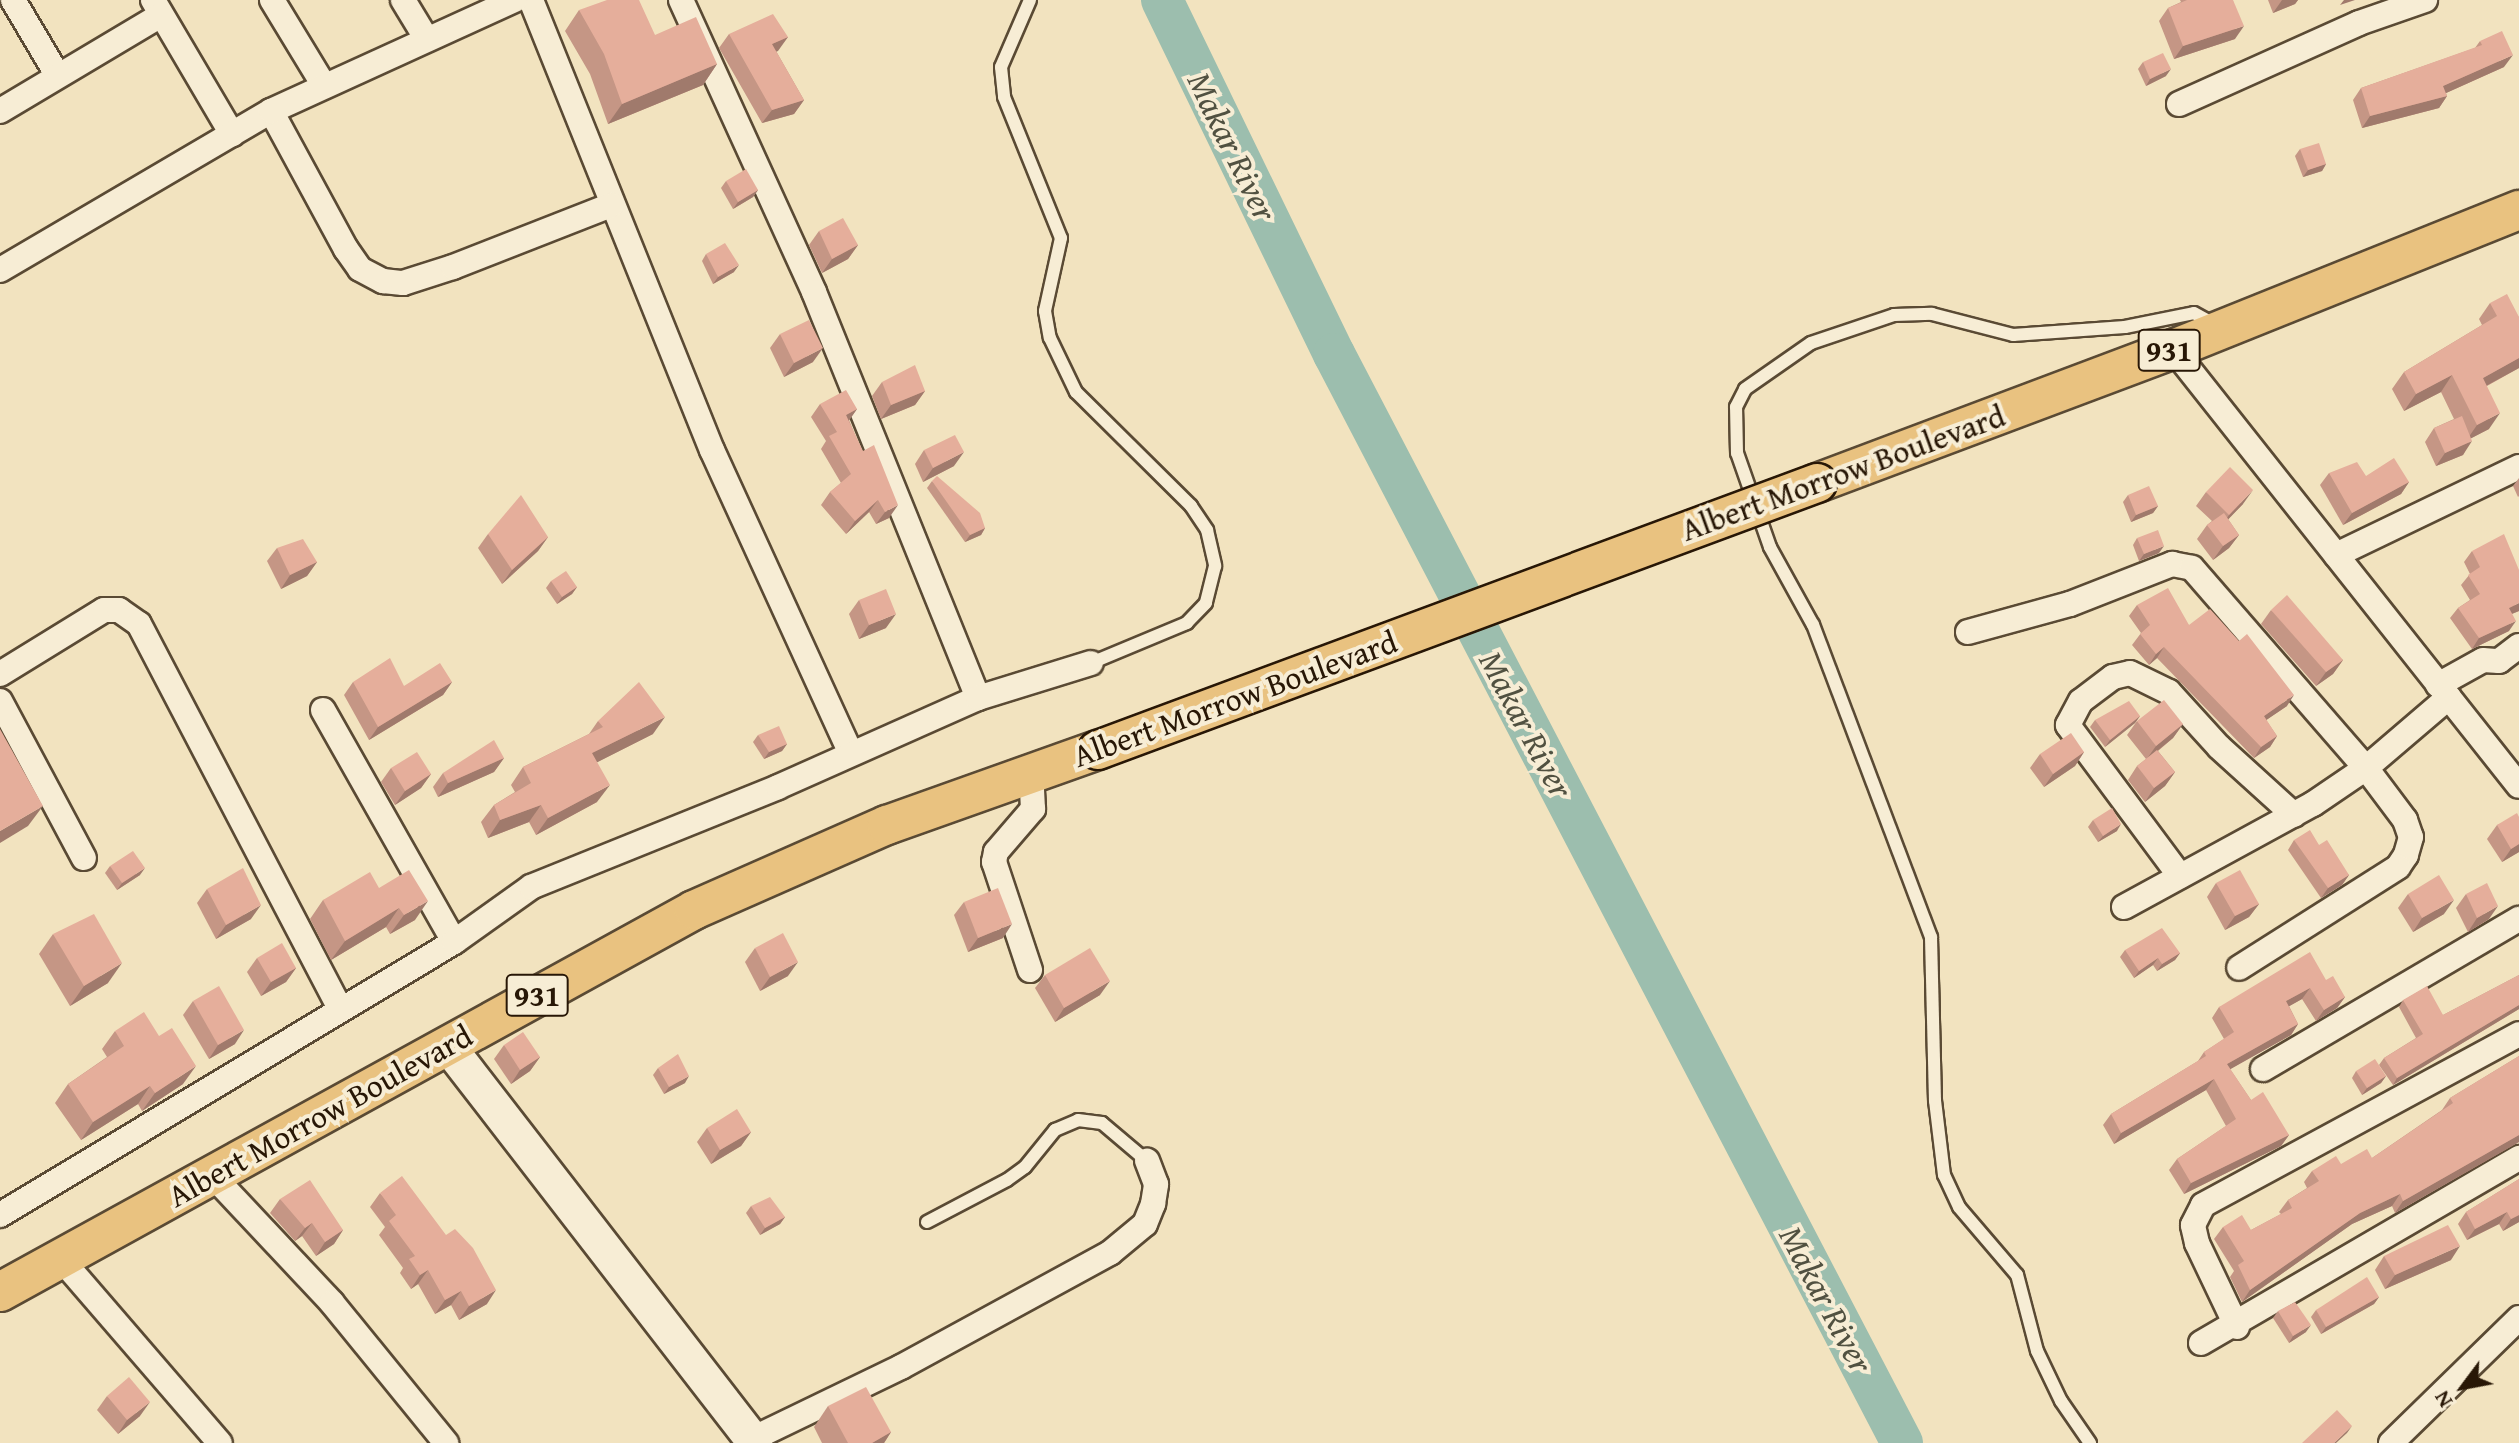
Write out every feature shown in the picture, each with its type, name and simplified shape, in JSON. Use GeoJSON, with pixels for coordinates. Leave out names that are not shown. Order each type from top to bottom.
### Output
{"type":"FeatureCollection","features":[{"type":"Feature","properties":{"kind":"main road","name":"Albert Morrow Boulevard"},"geometry":{"type":"LineString","coordinates":[[0,1292],[694,910],[775,872],[887,825],[1098,750],[2173,349],[2519,210]]}},
{"type":"Feature","properties":{"kind":"street"},"geometry":{"type":"LineString","coordinates":[[13,0],[58,76]]}},
{"type":"Feature","properties":{"kind":"street"},"geometry":{"type":"LineString","coordinates":[[272,0],[323,84]]}},
{"type":"Feature","properties":{"kind":"street"},"geometry":{"type":"LineString","coordinates":[[403,0],[426,38]]}},
{"type":"Feature","properties":{"kind":"street"},"geometry":{"type":"LineString","coordinates":[[0,270],[271,111],[323,84],[515,0]]}},
{"type":"Feature","properties":{"kind":"street"},"geometry":{"type":"LineString","coordinates":[[531,0],[712,450],[851,754]]}},
{"type":"Feature","properties":{"kind":"street"},"geometry":{"type":"LineString","coordinates":[[681,0],[814,292],[978,698]]}},
{"type":"Feature","properties":{"kind":"street"},"geometry":{"type":"LineString","coordinates":[[2179,104],[2359,23],[2425,0]]}},
{"type":"Feature","properties":{"kind":"street"},"geometry":{"type":"LineString","coordinates":[[0,111],[58,76],[157,7],[232,134]]}},
{"type":"Feature","properties":{"kind":"street"},"geometry":{"type":"LineString","coordinates":[[271,111],[346,249],[360,269],[383,281],[403,283],[453,267],[611,205]]}},
{"type":"Feature","properties":{"kind":"street"},"geometry":{"type":"LineString","coordinates":[[2173,349],[2519,786]]}},
{"type":"Feature","properties":{"kind":"street"},"geometry":{"type":"LineString","coordinates":[[2336,555],[2519,467]]}},
{"type":"Feature","properties":{"kind":"street"},"geometry":{"type":"LineString","coordinates":[[1968,632],[2070,604],[2172,564],[2192,568],[2366,768],[2405,820],[2411,837],[2406,855],[2398,867],[2239,968]]}},
{"type":"Feature","properties":{"kind":"street"},"geometry":{"type":"LineString","coordinates":[[0,674],[104,610],[119,610],[139,624],[340,1009]]}},
{"type":"Feature","properties":{"kind":"street"},"geometry":{"type":"LineString","coordinates":[[2124,907],[2294,815],[2366,768],[2444,691],[2483,660],[2499,661],[2519,646]]}},
{"type":"Feature","properties":{"kind":"street"},"geometry":{"type":"LineString","coordinates":[[0,1215],[454,942],[531,887],[978,698],[1091,663]]}},
{"type":"Feature","properties":{"kind":"street"},"geometry":{"type":"LineString","coordinates":[[2180,876],[2068,725],[2081,701],[2113,677],[2130,673],[2169,692],[2219,747],[2294,815]]}},
{"type":"Feature","properties":{"kind":"street"},"geometry":{"type":"LineString","coordinates":[[0,701],[84,858]]}},
{"type":"Feature","properties":{"kind":"street"},"geometry":{"type":"LineString","coordinates":[[323,710],[454,942]]}},
{"type":"Feature","properties":{"kind":"street"},"geometry":{"type":"LineString","coordinates":[[1030,970],[994,862],[996,852],[1033,809],[1031,774]]}},
{"type":"Feature","properties":{"kind":"street"},"geometry":{"type":"LineString","coordinates":[[2263,1069],[2519,919]]}},
{"type":"Feature","properties":{"kind":"street"},"geometry":{"type":"LineString","coordinates":[[2237,1327],[2197,1243],[2193,1225],[2203,1205],[2519,1034]]}},
{"type":"Feature","properties":{"kind":"street"},"geometry":{"type":"LineString","coordinates":[[448,1046],[754,1441],[901,1367],[1110,1253],[1145,1224],[1153,1204],[1156,1184],[1147,1161]]}},
{"type":"Feature","properties":{"kind":"street"},"geometry":{"type":"LineString","coordinates":[[2201,1343],[2237,1327],[2519,1158]]}},
{"type":"Feature","properties":{"kind":"street"},"geometry":{"type":"LineString","coordinates":[[212,1175],[332,1303],[446,1443]]}},
{"type":"Feature","properties":{"kind":"street"},"geometry":{"type":"LineString","coordinates":[[61,1259],[220,1443]]}},
{"type":"Feature","properties":{"kind":"street"},"geometry":{"type":"LineString","coordinates":[[2391,1443],[2519,1318]]}},
{"type":"Feature","properties":{"kind":"lane"},"geometry":{"type":"LineString","coordinates":[[1030,0],[1001,67],[1004,97],[1061,238],[1045,311],[1050,338],[1076,392],[1191,506],[1207,530],[1215,566],[1206,603],[1187,623],[1091,663]]}},
{"type":"Feature","properties":{"kind":"lane"},"geometry":{"type":"LineString","coordinates":[[2090,1443],[2061,1401],[2037,1351],[2017,1275],[1959,1207],[1944,1175],[1935,1101],[1931,937],[1813,625],[1770,547],[1737,453],[1736,407],[1745,389],[1811,343],[1894,315],[1932,314],[2013,335],[2056,336],[2194,313],[2222,330]]}},
{"type":"Feature","properties":{"kind":"lane"},"geometry":{"type":"LineString","coordinates":[[927,1222],[1007,1180],[1025,1167],[1055,1130],[1078,1120],[1102,1123],[1147,1161]]}},
{"type":"Feature","properties":{"kind":"building"},"geometry":{"type":"Polygon","coordinates":[[[607,0],[639,0],[655,35],[696,17],[717,64],[622,104],[604,54],[579,10],[607,0]]]}},
{"type":"Feature","properties":{"kind":"building"},"geometry":{"type":"Polygon","coordinates":[[[2187,0],[2233,0],[2244,26],[2183,46],[2168,8],[2187,0]]]}},
{"type":"Feature","properties":{"kind":"building"},"geometry":{"type":"Polygon","coordinates":[[[773,14],[788,37],[772,44],[804,100],[772,110],[729,34],[773,14]]]}},
{"type":"Feature","properties":{"kind":"building"},"geometry":{"type":"Polygon","coordinates":[[[2502,31],[2513,55],[2443,86],[2447,96],[2370,116],[2361,88],[2482,45],[2480,41],[2502,31]]]}},
{"type":"Feature","properties":{"kind":"building"},"geometry":{"type":"Polygon","coordinates":[[[2163,53],[2171,69],[2150,79],[2143,62],[2163,53]]]}},
{"type":"Feature","properties":{"kind":"building"},"geometry":{"type":"Polygon","coordinates":[[[2319,143],[2326,164],[2308,170],[2300,149],[2319,143]]]}},
{"type":"Feature","properties":{"kind":"building"},"geometry":{"type":"Polygon","coordinates":[[[746,169],[758,190],[738,202],[726,181],[746,169]]]}},
{"type":"Feature","properties":{"kind":"building"},"geometry":{"type":"Polygon","coordinates":[[[843,218],[858,245],[832,259],[819,231],[843,218]]]}},
{"type":"Feature","properties":{"kind":"building"},"geometry":{"type":"Polygon","coordinates":[[[725,243],[739,265],[718,277],[706,254],[725,243]]]}},
{"type":"Feature","properties":{"kind":"building"},"geometry":{"type":"Polygon","coordinates":[[[2507,294],[2519,317],[2519,358],[2483,378],[2500,413],[2477,425],[2452,375],[2416,394],[2404,372],[2497,316],[2490,303],[2507,294]]]}},
{"type":"Feature","properties":{"kind":"building"},"geometry":{"type":"Polygon","coordinates":[[[809,320],[823,348],[794,363],[780,334],[809,320]]]}},
{"type":"Feature","properties":{"kind":"building"},"geometry":{"type":"Polygon","coordinates":[[[915,365],[925,391],[891,405],[882,382],[915,365]]]}},
{"type":"Feature","properties":{"kind":"building"},"geometry":{"type":"Polygon","coordinates":[[[846,390],[857,409],[846,415],[863,451],[874,445],[898,505],[885,512],[878,500],[855,521],[830,492],[851,474],[829,436],[837,432],[820,404],[846,390]]]}},
{"type":"Feature","properties":{"kind":"building"},"geometry":{"type":"Polygon","coordinates":[[[2462,416],[2472,441],[2445,453],[2434,428],[2462,416]]]}},
{"type":"Feature","properties":{"kind":"building"},"geometry":{"type":"Polygon","coordinates":[[[955,435],[964,452],[933,468],[924,450],[955,435]]]}},
{"type":"Feature","properties":{"kind":"building"},"geometry":{"type":"Polygon","coordinates":[[[2394,458],[2409,482],[2352,513],[2329,473],[2357,462],[2366,476],[2394,458]]]}},
{"type":"Feature","properties":{"kind":"building"},"geometry":{"type":"Polygon","coordinates":[[[2230,467],[2253,490],[2229,515],[2206,492],[2230,467]]]}},
{"type":"Feature","properties":{"kind":"building"},"geometry":{"type":"Polygon","coordinates":[[[937,476],[980,513],[985,528],[970,535],[932,481],[937,476]]]}},
{"type":"Feature","properties":{"kind":"building"},"geometry":{"type":"Polygon","coordinates":[[[2149,486],[2158,506],[2136,515],[2128,495],[2149,486]]]}},
{"type":"Feature","properties":{"kind":"building"},"geometry":{"type":"Polygon","coordinates":[[[521,495],[548,537],[512,570],[488,534],[521,495]]]}},
{"type":"Feature","properties":{"kind":"building"},"geometry":{"type":"Polygon","coordinates":[[[2224,513],[2239,535],[2223,546],[2207,525],[2224,513]]]}},
{"type":"Feature","properties":{"kind":"building"},"geometry":{"type":"Polygon","coordinates":[[[2158,530],[2164,546],[2144,554],[2137,538],[2158,530]]]}},
{"type":"Feature","properties":{"kind":"building"},"geometry":{"type":"Polygon","coordinates":[[[2504,534],[2519,570],[2519,603],[2509,608],[2516,621],[2479,638],[2458,608],[2480,594],[2468,575],[2480,567],[2472,551],[2504,534]]]}},
{"type":"Feature","properties":{"kind":"building"},"geometry":{"type":"Polygon","coordinates":[[[303,539],[317,562],[290,575],[277,548],[303,539]]]}},
{"type":"Feature","properties":{"kind":"building"},"geometry":{"type":"Polygon","coordinates":[[[566,571],[577,587],[562,597],[551,581],[566,571]]]}},
{"type":"Feature","properties":{"kind":"building"},"geometry":{"type":"Polygon","coordinates":[[[2168,588],[2189,625],[2210,609],[2239,641],[2247,634],[2294,695],[2264,716],[2277,736],[2261,747],[2164,647],[2156,654],[2140,634],[2150,625],[2137,605],[2168,588]]]}},
{"type":"Feature","properties":{"kind":"building"},"geometry":{"type":"Polygon","coordinates":[[[886,589],[896,614],[869,625],[859,600],[886,589]]]}},
{"type":"Feature","properties":{"kind":"building"},"geometry":{"type":"Polygon","coordinates":[[[2287,595],[2343,660],[2326,672],[2271,610],[2287,595]]]}},
{"type":"Feature","properties":{"kind":"building"},"geometry":{"type":"Polygon","coordinates":[[[390,658],[404,686],[440,663],[452,682],[378,727],[353,682],[390,658]]]}},
{"type":"Feature","properties":{"kind":"building"},"geometry":{"type":"Polygon","coordinates":[[[639,682],[665,717],[592,753],[610,785],[548,818],[541,805],[500,820],[494,805],[531,783],[523,767],[603,727],[598,721],[639,682]]]}},
{"type":"Feature","properties":{"kind":"building"},"geometry":{"type":"Polygon","coordinates":[[[2164,700],[2183,724],[2156,746],[2137,721],[2164,700]]]}},
{"type":"Feature","properties":{"kind":"building"},"geometry":{"type":"Polygon","coordinates":[[[2129,701],[2140,716],[2110,740],[2095,720],[2129,701]]]}},
{"type":"Feature","properties":{"kind":"building"},"geometry":{"type":"Polygon","coordinates":[[[779,726],[787,744],[769,752],[758,735],[779,726]]]}},
{"type":"Feature","properties":{"kind":"building"},"geometry":{"type":"Polygon","coordinates":[[[0,729],[43,806],[0,831],[0,729]]]}},
{"type":"Feature","properties":{"kind":"building"},"geometry":{"type":"Polygon","coordinates":[[[2071,733],[2084,752],[2053,774],[2040,754],[2071,733]]]}},
{"type":"Feature","properties":{"kind":"building"},"geometry":{"type":"Polygon","coordinates":[[[494,740],[504,758],[448,783],[443,773],[494,740]]]}},
{"type":"Feature","properties":{"kind":"building"},"geometry":{"type":"Polygon","coordinates":[[[2157,750],[2175,772],[2154,788],[2137,766],[2157,750]]]}},
{"type":"Feature","properties":{"kind":"building"},"geometry":{"type":"Polygon","coordinates":[[[417,752],[431,774],[405,791],[391,768],[417,752]]]}},
{"type":"Feature","properties":{"kind":"building"},"geometry":{"type":"Polygon","coordinates":[[[2112,808],[2121,824],[2103,836],[2093,820],[2112,808]]]}},
{"type":"Feature","properties":{"kind":"building"},"geometry":{"type":"Polygon","coordinates":[[[2517,813],[2519,844],[2511,849],[2497,825],[2517,813]]]}},
{"type":"Feature","properties":{"kind":"building"},"geometry":{"type":"Polygon","coordinates":[[[2310,830],[2319,845],[2327,840],[2349,875],[2328,888],[2294,840],[2310,830]]]}},
{"type":"Feature","properties":{"kind":"building"},"geometry":{"type":"Polygon","coordinates":[[[133,851],[145,868],[122,883],[110,866],[133,851]]]}},
{"type":"Feature","properties":{"kind":"building"},"geometry":{"type":"Polygon","coordinates":[[[243,868],[261,905],[226,925],[207,889],[243,868]]]}},
{"type":"Feature","properties":{"kind":"building"},"geometry":{"type":"Polygon","coordinates":[[[409,870],[428,901],[404,915],[399,908],[345,941],[323,900],[370,872],[379,888],[409,870]]]}},
{"type":"Feature","properties":{"kind":"building"},"geometry":{"type":"Polygon","coordinates":[[[2240,870],[2259,904],[2235,916],[2216,883],[2240,870]]]}},
{"type":"Feature","properties":{"kind":"building"},"geometry":{"type":"Polygon","coordinates":[[[2439,875],[2454,900],[2422,918],[2408,894],[2439,875]]]}},
{"type":"Feature","properties":{"kind":"building"},"geometry":{"type":"Polygon","coordinates":[[[2487,883],[2498,906],[2477,918],[2466,894],[2487,883]]]}},
{"type":"Feature","properties":{"kind":"building"},"geometry":{"type":"Polygon","coordinates":[[[998,888],[1012,924],[978,938],[964,902],[998,888]]]}},
{"type":"Feature","properties":{"kind":"building"},"geometry":{"type":"Polygon","coordinates":[[[94,914],[122,963],[84,986],[53,934],[94,914]]]}},
{"type":"Feature","properties":{"kind":"building"},"geometry":{"type":"Polygon","coordinates":[[[2162,928],[2180,953],[2162,964],[2158,958],[2139,971],[2125,950],[2162,928]]]}},
{"type":"Feature","properties":{"kind":"building"},"geometry":{"type":"Polygon","coordinates":[[[783,933],[798,962],[770,977],[755,948],[783,933]]]}},
{"type":"Feature","properties":{"kind":"building"},"geometry":{"type":"Polygon","coordinates":[[[282,943],[296,968],[271,982],[257,958],[282,943]]]}},
{"type":"Feature","properties":{"kind":"building"},"geometry":{"type":"Polygon","coordinates":[[[1090,948],[1110,981],[1064,1008],[1045,975],[1090,948]]]}},
{"type":"Feature","properties":{"kind":"building"},"geometry":{"type":"Polygon","coordinates":[[[2310,952],[2326,980],[2333,976],[2345,997],[2324,1010],[2310,988],[2286,1001],[2298,1024],[2227,1064],[2251,1100],[2263,1092],[2289,1135],[2191,1183],[2177,1159],[2236,1119],[2214,1079],[2121,1133],[2111,1114],[2206,1056],[2204,1052],[2234,1032],[2219,1007],[2310,952]]]}},
{"type":"Feature","properties":{"kind":"building"},"geometry":{"type":"Polygon","coordinates":[[[2519,975],[2519,1005],[2397,1078],[2384,1058],[2423,1034],[2403,1000],[2427,986],[2443,1015],[2519,975]]]}},
{"type":"Feature","properties":{"kind":"building"},"geometry":{"type":"Polygon","coordinates":[[[219,986],[244,1030],[218,1045],[193,1001],[219,986]]]}},
{"type":"Feature","properties":{"kind":"building"},"geometry":{"type":"Polygon","coordinates":[[[144,1012],[159,1036],[172,1028],[196,1066],[155,1093],[150,1086],[93,1122],[68,1084],[124,1046],[115,1031],[144,1012]]]}},
{"type":"Feature","properties":{"kind":"building"},"geometry":{"type":"Polygon","coordinates":[[[523,1032],[540,1057],[520,1070],[504,1045],[523,1032]]]}},
{"type":"Feature","properties":{"kind":"building"},"geometry":{"type":"Polygon","coordinates":[[[678,1054],[689,1076],[669,1087],[658,1068],[678,1054]]]}},
{"type":"Feature","properties":{"kind":"building"},"geometry":{"type":"Polygon","coordinates":[[[2519,1056],[2519,1135],[2403,1201],[2400,1194],[2360,1213],[2250,1290],[2238,1265],[2244,1261],[2223,1227],[2242,1215],[2251,1230],[2292,1208],[2288,1200],[2319,1181],[2312,1171],[2336,1156],[2341,1164],[2367,1149],[2372,1158],[2453,1103],[2450,1098],[2519,1056]]]}},
{"type":"Feature","properties":{"kind":"building"},"geometry":{"type":"Polygon","coordinates":[[[2375,1059],[2386,1076],[2367,1088],[2356,1071],[2375,1059]]]}},
{"type":"Feature","properties":{"kind":"building"},"geometry":{"type":"Polygon","coordinates":[[[737,1109],[751,1132],[720,1150],[707,1128],[737,1109]]]}},
{"type":"Feature","properties":{"kind":"building"},"geometry":{"type":"Polygon","coordinates":[[[402,1176],[446,1235],[455,1229],[473,1248],[496,1290],[469,1306],[461,1291],[445,1300],[428,1270],[420,1275],[409,1259],[415,1256],[389,1221],[396,1215],[380,1193],[402,1176]]]}},
{"type":"Feature","properties":{"kind":"building"},"geometry":{"type":"Polygon","coordinates":[[[2519,1179],[2519,1215],[2511,1219],[2507,1212],[2475,1229],[2466,1212],[2519,1179]]]}},
{"type":"Feature","properties":{"kind":"building"},"geometry":{"type":"Polygon","coordinates":[[[310,1180],[343,1230],[325,1242],[312,1223],[305,1228],[280,1199],[310,1180]]]}},
{"type":"Feature","properties":{"kind":"building"},"geometry":{"type":"Polygon","coordinates":[[[770,1197],[785,1217],[765,1228],[751,1206],[770,1197]]]}},
{"type":"Feature","properties":{"kind":"building"},"geometry":{"type":"Polygon","coordinates":[[[2448,1225],[2460,1246],[2395,1275],[2384,1256],[2448,1225]]]}},
{"type":"Feature","properties":{"kind":"building"},"geometry":{"type":"Polygon","coordinates":[[[2367,1277],[2379,1297],[2326,1327],[2316,1310],[2367,1277]]]}},
{"type":"Feature","properties":{"kind":"building"},"geometry":{"type":"Polygon","coordinates":[[[2295,1302],[2311,1325],[2293,1336],[2278,1311],[2295,1302]]]}},
{"type":"Feature","properties":{"kind":"building"},"geometry":{"type":"Polygon","coordinates":[[[129,1377],[150,1402],[127,1420],[107,1396],[129,1377]]]}},
{"type":"Feature","properties":{"kind":"building"},"geometry":{"type":"Polygon","coordinates":[[[866,1387],[891,1432],[872,1443],[848,1443],[828,1406],[866,1387]]]}},
{"type":"Feature","properties":{"kind":"building"},"geometry":{"type":"Polygon","coordinates":[[[2337,1410],[2352,1426],[2334,1443],[2302,1443],[2337,1410]]]}},
{"type":"Feature","properties":{"kind":"waterway","name":"Makar River"},"geometry":{"type":"LineString","coordinates":[[1162,0],[1334,354],[1902,1443]]}}]}
